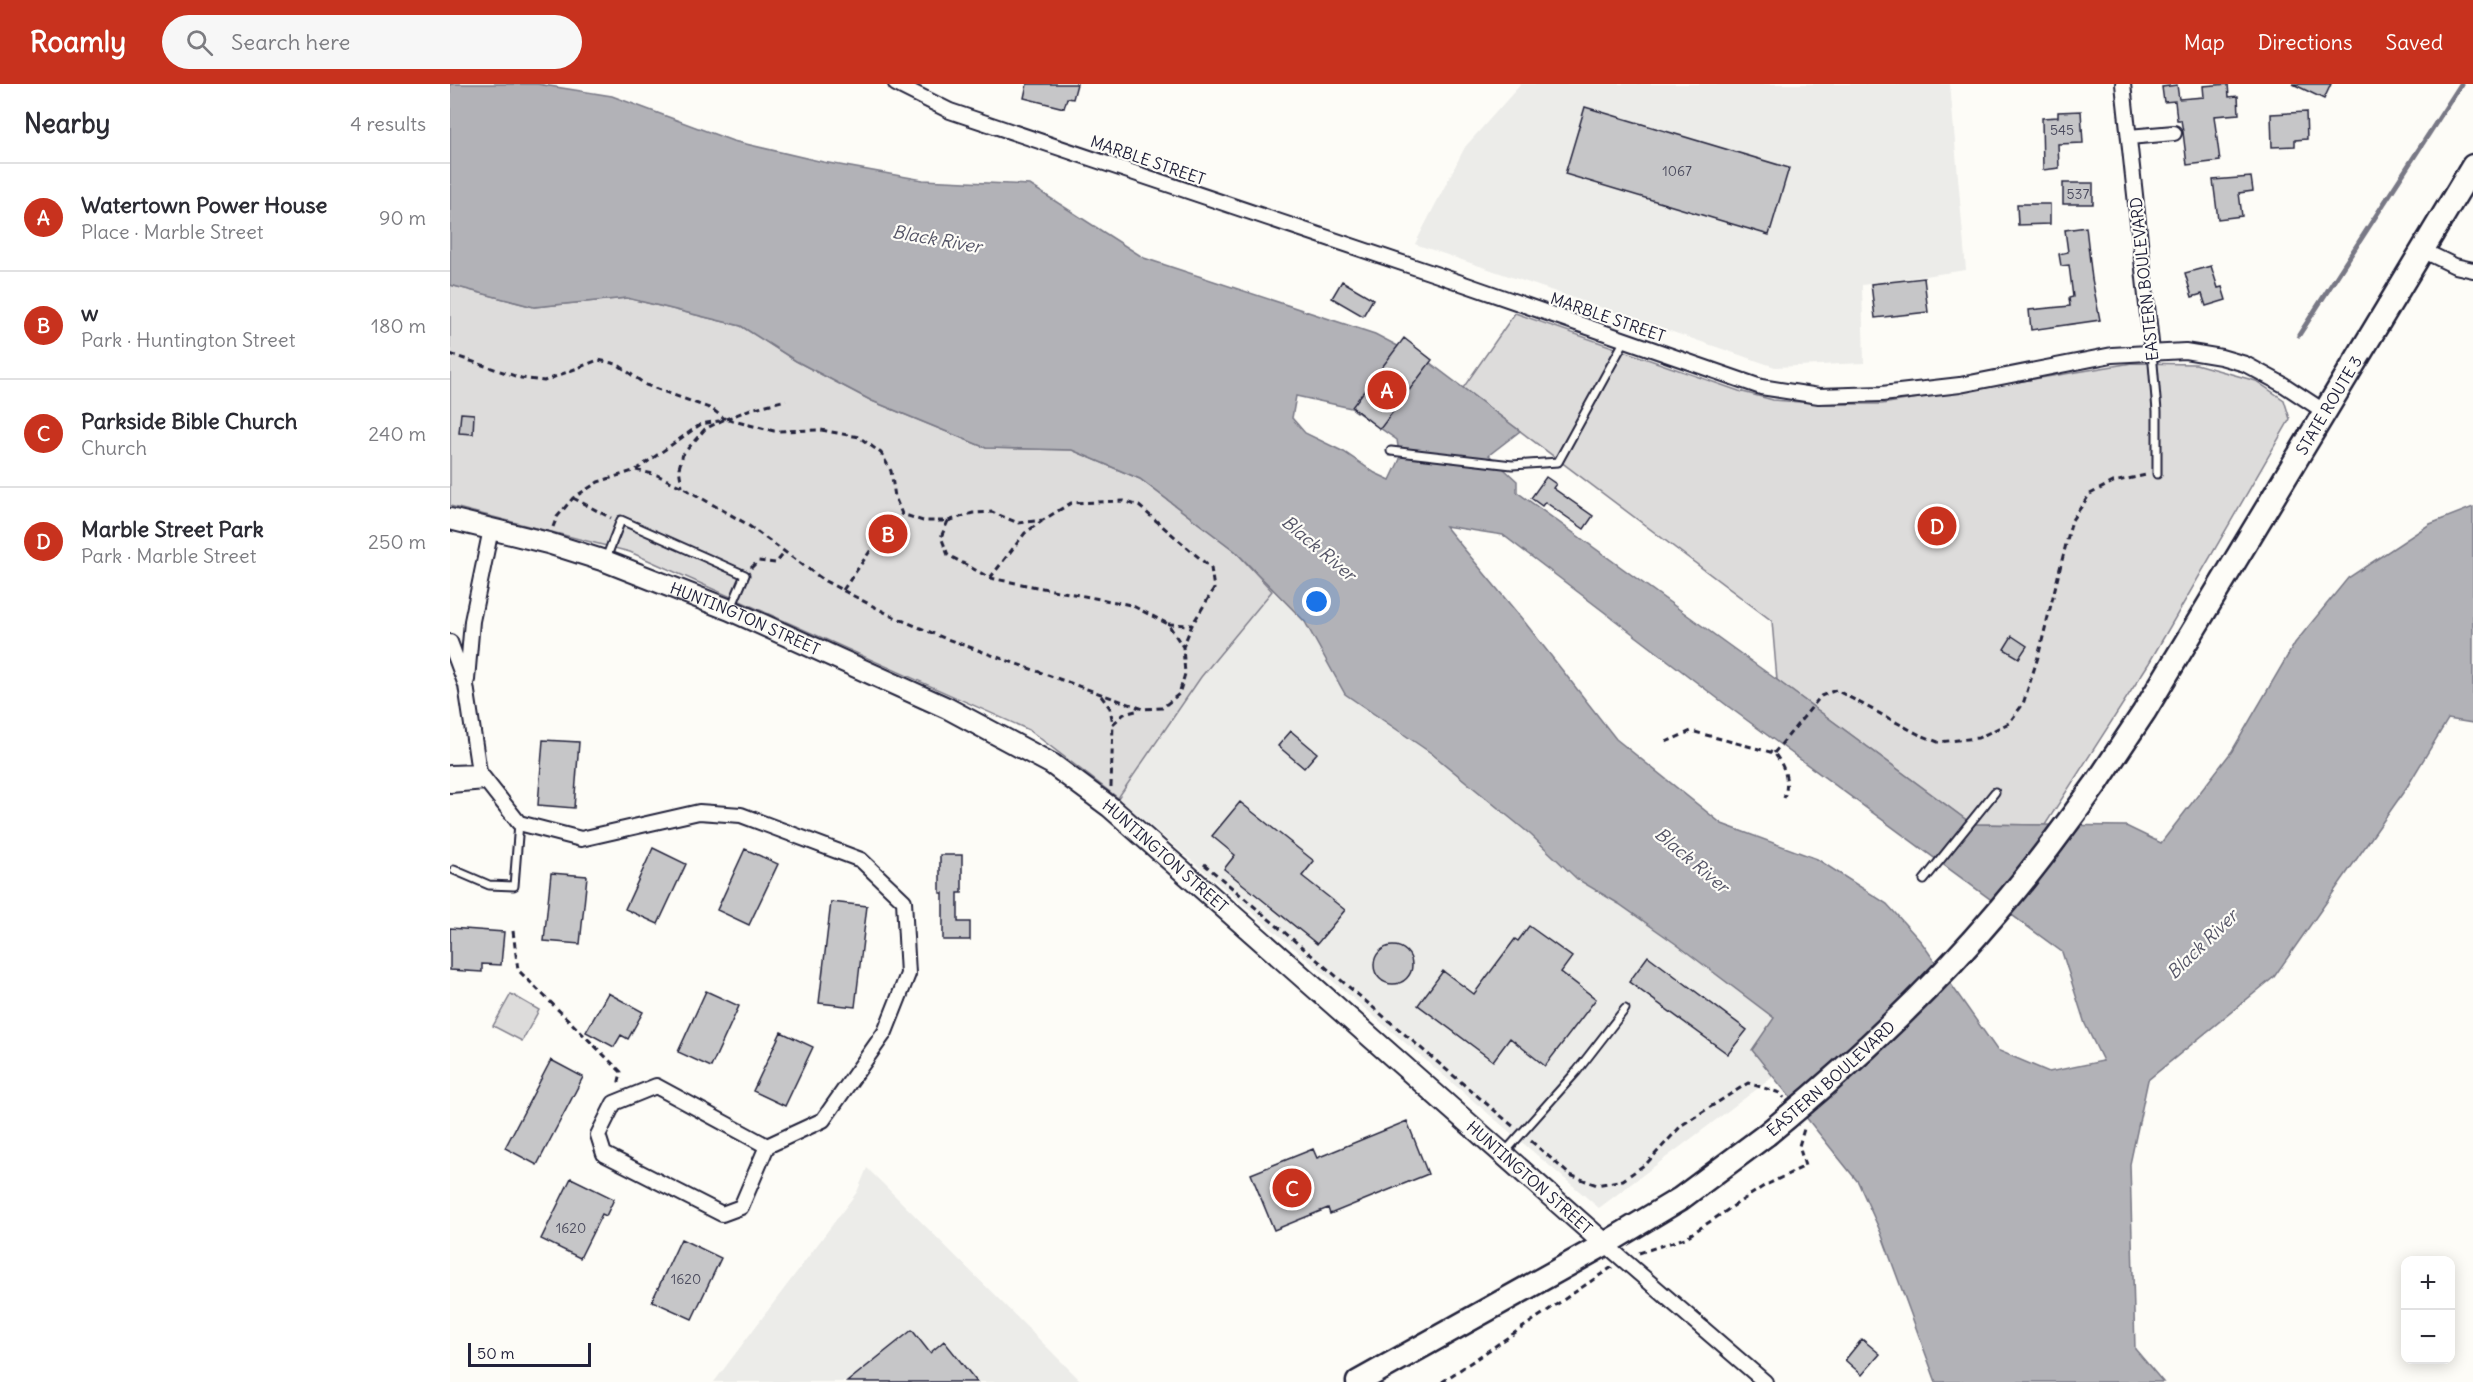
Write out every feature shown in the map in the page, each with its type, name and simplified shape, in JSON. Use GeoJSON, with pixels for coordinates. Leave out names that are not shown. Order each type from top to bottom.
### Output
{"type":"FeatureCollection","features":[{"type":"Feature","properties":{"kind":"main road","name":"STATE ROUTE 3"},"geometry":{"type":"LineString","coordinates":[[2184,646],[2473,166]]}},
{"type":"Feature","properties":{"kind":"main road","name":"EASTERN BOULEVARD"},"geometry":{"type":"LineString","coordinates":[[1358,1382],[1605,1244],[1680,1199],[1766,1135],[1821,1090],[1939,975],[1997,912],[2052,845],[2144,712],[2184,646]]}},
{"type":"Feature","properties":{"kind":"street","name":"MARBLE STREET"},"geometry":{"type":"LineString","coordinates":[[896,84],[950,111],[1427,271],[1761,387],[1819,396],[1882,394],[1960,385],[2112,356],[2185,351],[2245,364],[2284,385],[2325,412]]}},
{"type":"Feature","properties":{"kind":"street","name":"EASTERN BOULEVARD"},"geometry":{"type":"LineString","coordinates":[[2123,84],[2152,352]]}},
{"type":"Feature","properties":{"kind":"street"},"geometry":{"type":"LineString","coordinates":[[2129,137],[2174,133]]}},
{"type":"Feature","properties":{"kind":"street"},"geometry":{"type":"LineString","coordinates":[[2422,250],[2455,266],[2473,270]]}},
{"type":"Feature","properties":{"kind":"street","name":"HUNTINGTON STREET"},"geometry":{"type":"LineString","coordinates":[[450,519],[548,543],[605,561],[730,610],[947,708],[1115,799],[1503,1154],[1765,1382]]}},
{"type":"Feature","properties":{"kind":"street"},"geometry":{"type":"LineString","coordinates":[[466,686],[472,621],[491,529]]}},
{"type":"Feature","properties":{"kind":"street"},"geometry":{"type":"LineString","coordinates":[[450,642],[466,686],[482,777],[519,823],[581,839],[699,812],[741,815],[861,860],[904,901],[908,974],[885,1032],[823,1120],[767,1146],[741,1207],[722,1214],[604,1154],[598,1135],[614,1103],[656,1086],[767,1146]]}},
{"type":"Feature","properties":{"kind":"street"},"geometry":{"type":"LineString","coordinates":[[450,773],[482,777]]}},
{"type":"Feature","properties":{"kind":"street"},"geometry":{"type":"LineString","coordinates":[[450,785],[482,777]]}},
{"type":"Feature","properties":{"kind":"lane"},"geometry":{"type":"LineString","coordinates":[[1391,451],[1512,465],[1558,462],[1625,340]]}},
{"type":"Feature","properties":{"kind":"lane","name":"EASTERN BOULEVARD"},"geometry":{"type":"LineString","coordinates":[[2152,352],[2157,411],[2157,474]]}},
{"type":"Feature","properties":{"kind":"lane"},"geometry":{"type":"LineString","coordinates":[[605,561],[621,520],[745,575],[730,610]]}},
{"type":"Feature","properties":{"kind":"lane"},"geometry":{"type":"LineString","coordinates":[[1924,880],[1995,792]]}},
{"type":"Feature","properties":{"kind":"lane"},"geometry":{"type":"LineString","coordinates":[[454,870],[489,885],[514,886],[519,823]]}},
{"type":"Feature","properties":{"kind":"lane"},"geometry":{"type":"LineString","coordinates":[[1503,1154],[1577,1071],[1625,1010]]}},
{"type":"Feature","properties":{"kind":"path"},"geometry":{"type":"LineString","coordinates":[[450,354],[521,378],[544,381],[598,360],[617,364],[646,385],[712,409],[725,420]]}},
{"type":"Feature","properties":{"kind":"path"},"geometry":{"type":"LineString","coordinates":[[682,487],[679,468],[683,454],[705,429],[751,409],[786,400]]}},
{"type":"Feature","properties":{"kind":"path"},"geometry":{"type":"LineString","coordinates":[[548,543],[557,517],[573,498],[598,482],[636,470],[701,424],[725,420],[774,431],[821,430],[859,437],[881,453],[891,471],[895,497],[902,514],[923,521],[948,521],[973,513],[992,512],[1018,523],[1043,519]]}},
{"type":"Feature","properties":{"kind":"path"},"geometry":{"type":"LineString","coordinates":[[636,470],[657,475],[682,487],[745,523],[825,580],[892,616],[944,638],[1143,709]]}},
{"type":"Feature","properties":{"kind":"path"},"geometry":{"type":"LineString","coordinates":[[1774,753],[1821,696],[1836,690],[1918,734],[1938,742],[1978,738],[2009,723],[2023,704],[2038,657],[2072,520],[2090,494],[2113,482],[2138,475],[2157,474]]}},
{"type":"Feature","properties":{"kind":"path"},"geometry":{"type":"LineString","coordinates":[[573,498],[595,511],[621,520]]}},
{"type":"Feature","properties":{"kind":"path"},"geometry":{"type":"LineString","coordinates":[[990,578],[1025,533],[1043,519],[1071,503],[1124,501],[1139,506],[1211,568],[1214,589],[1192,625],[1184,647],[1185,674],[1179,694],[1162,708],[1143,709],[1124,714],[1113,724]]}},
{"type":"Feature","properties":{"kind":"path"},"geometry":{"type":"LineString","coordinates":[[843,590],[884,531],[902,514]]}},
{"type":"Feature","properties":{"kind":"path"},"geometry":{"type":"LineString","coordinates":[[948,521],[941,537],[948,555],[990,578],[1131,605],[1168,624],[1192,625]]}},
{"type":"Feature","properties":{"kind":"path"},"geometry":{"type":"LineString","coordinates":[[745,575],[758,561],[776,562],[786,551]]}},
{"type":"Feature","properties":{"kind":"path"},"geometry":{"type":"LineString","coordinates":[[1168,624],[1184,647]]}},
{"type":"Feature","properties":{"kind":"path"},"geometry":{"type":"LineString","coordinates":[[1100,695],[1110,708],[1113,724],[1111,785],[1115,799]]}},
{"type":"Feature","properties":{"kind":"path"},"geometry":{"type":"LineString","coordinates":[[1666,742],[1691,731],[1774,753],[1783,764],[1788,789],[1784,798]]}},
{"type":"Feature","properties":{"kind":"path"},"geometry":{"type":"LineString","coordinates":[[1111,785],[1115,799]]}},
{"type":"Feature","properties":{"kind":"path"},"geometry":{"type":"LineString","coordinates":[[1198,859],[1570,1175],[1597,1185],[1623,1180],[1647,1163],[1682,1125],[1748,1083]]}},
{"type":"Feature","properties":{"kind":"path"},"geometry":{"type":"LineString","coordinates":[[513,931],[518,970],[621,1072],[614,1103]]}},
{"type":"Feature","properties":{"kind":"shaded area"},"geometry":{"type":"Polygon","coordinates":[[[1521,84],[1950,84],[1966,270],[1862,285],[1864,363],[1775,367],[1415,244],[1465,147],[1521,84]]]}},
{"type":"Feature","properties":{"kind":"shaded area"},"geometry":{"type":"Polygon","coordinates":[[[450,285],[534,307],[627,298],[741,326],[796,361],[872,401],[986,448],[1072,450],[1140,479],[1235,551],[1272,591],[1201,677],[1118,798],[1029,730],[630,552],[450,506],[450,285]]]}},
{"type":"Feature","properties":{"kind":"shaded area"},"geometry":{"type":"Polygon","coordinates":[[[1515,313],[1739,391],[1773,400],[1827,404],[1882,404],[2132,363],[2196,364],[2256,381],[2284,400],[2290,419],[2149,663],[2045,825],[1972,824],[1777,680],[1772,621],[1463,388],[1515,313]]]}},
{"type":"Feature","properties":{"kind":"shaded area"},"geometry":{"type":"Polygon","coordinates":[[[1272,591],[1305,623],[1345,694],[1431,753],[1531,835],[1775,1018],[1752,1050],[1773,1077],[1599,1208],[1118,798],[1201,677],[1272,591]]]}},
{"type":"Feature","properties":{"kind":"shaded area"},"geometry":{"type":"Polygon","coordinates":[[[511,994],[539,1010],[522,1041],[493,1026],[511,994]]]}},
{"type":"Feature","properties":{"kind":"shaded area"},"geometry":{"type":"Polygon","coordinates":[[[867,1168],[1082,1382],[714,1382],[857,1192],[867,1168]]]}},
{"type":"Feature","properties":{"kind":"water","name":"Black River"},"geometry":{"type":"Polygon","coordinates":[[[450,84],[537,84],[612,96],[733,141],[823,162],[923,180],[1030,185],[1144,258],[1375,334],[1430,363],[1520,431],[1489,455],[1517,481],[1517,492],[1972,824],[2126,826],[2161,843],[2232,751],[2295,643],[2348,578],[2430,524],[2473,507],[2473,723],[2448,719],[2407,787],[2274,977],[2148,1080],[2130,1164],[2135,1349],[2163,1382],[1936,1382],[1881,1233],[1858,1182],[1752,1050],[1774,1018],[1676,944],[1619,904],[1577,879],[1531,835],[1431,753],[1345,694],[1305,622],[1235,551],[1140,479],[1072,450],[986,448],[872,401],[796,361],[741,326],[627,298],[534,307],[450,285],[450,84]],[[1296,396],[1292,418],[1305,433],[1344,452],[1375,473],[1390,480],[1400,459],[1397,440],[1351,408],[1296,396]],[[1445,526],[1523,620],[1616,739],[1722,824],[1817,859],[1887,904],[1922,943],[1997,1050],[2049,1072],[2103,1061],[2085,1024],[2062,952],[1729,707],[1503,535],[1445,526]]]}},
{"type":"Feature","properties":{"kind":"building"},"geometry":{"type":"Polygon","coordinates":[[[1027,84],[1077,84],[1073,99],[1067,98],[1064,108],[1024,98],[1027,84]]]}},
{"type":"Feature","properties":{"kind":"building"},"geometry":{"type":"Polygon","coordinates":[[[2228,84],[2229,97],[2238,96],[2239,114],[2214,116],[2220,161],[2187,165],[2181,120],[2177,120],[2175,101],[2164,102],[2162,87],[2177,85],[2179,99],[2204,97],[2203,86],[2228,84]]]}},
{"type":"Feature","properties":{"kind":"building"},"geometry":{"type":"Polygon","coordinates":[[[2293,84],[2331,84],[2324,99],[2293,84]]]}},
{"type":"Feature","properties":{"kind":"building"},"geometry":{"type":"Polygon","coordinates":[[[1585,107],[1789,168],[1769,235],[1565,174],[1585,107]]]}},
{"type":"Feature","properties":{"kind":"building"},"geometry":{"type":"Polygon","coordinates":[[[2081,111],[2083,143],[2058,144],[2059,168],[2043,170],[2042,118],[2058,117],[2058,112],[2081,111]]]}},
{"type":"Feature","properties":{"kind":"building"},"geometry":{"type":"Polygon","coordinates":[[[2306,112],[2307,139],[2295,140],[2295,146],[2272,147],[2271,114],[2306,112]]]}},
{"type":"Feature","properties":{"kind":"building"},"geometry":{"type":"Polygon","coordinates":[[[2251,177],[2253,191],[2239,193],[2242,216],[2218,219],[2213,180],[2251,177]]]}},
{"type":"Feature","properties":{"kind":"building"},"geometry":{"type":"Polygon","coordinates":[[[2063,183],[2093,183],[2093,204],[2063,204],[2063,183]]]}},
{"type":"Feature","properties":{"kind":"building"},"geometry":{"type":"Polygon","coordinates":[[[2017,204],[2050,204],[2050,224],[2018,225],[2017,204]]]}},
{"type":"Feature","properties":{"kind":"building"},"geometry":{"type":"Polygon","coordinates":[[[2086,227],[2092,279],[2100,320],[2031,330],[2029,310],[2070,306],[2069,298],[2073,297],[2069,265],[2061,266],[2059,254],[2068,252],[2065,230],[2086,227]]]}},
{"type":"Feature","properties":{"kind":"building"},"geometry":{"type":"Polygon","coordinates":[[[2211,266],[2218,288],[2222,287],[2226,300],[2206,306],[2202,294],[2192,297],[2185,273],[2211,266]]]}},
{"type":"Feature","properties":{"kind":"building"},"geometry":{"type":"Polygon","coordinates":[[[1924,278],[1928,312],[1875,318],[1871,284],[1924,278]]]}},
{"type":"Feature","properties":{"kind":"building"},"geometry":{"type":"Polygon","coordinates":[[[1342,281],[1373,299],[1363,316],[1332,298],[1342,281]]]}},
{"type":"Feature","properties":{"kind":"building"},"geometry":{"type":"Polygon","coordinates":[[[1404,338],[1432,360],[1380,429],[1352,407],[1404,338]]]}},
{"type":"Feature","properties":{"kind":"building"},"geometry":{"type":"Polygon","coordinates":[[[461,413],[474,414],[473,434],[459,433],[461,413]]]}},
{"type":"Feature","properties":{"kind":"building"},"geometry":{"type":"Polygon","coordinates":[[[1546,477],[1556,484],[1553,488],[1593,516],[1584,529],[1545,502],[1542,506],[1531,498],[1546,477]]]}},
{"type":"Feature","properties":{"kind":"building"},"geometry":{"type":"Polygon","coordinates":[[[2012,636],[2027,646],[2019,658],[2004,649],[2012,636]]]}},
{"type":"Feature","properties":{"kind":"building"},"geometry":{"type":"Polygon","coordinates":[[[1291,731],[1317,753],[1304,768],[1278,746],[1291,731]]]}},
{"type":"Feature","properties":{"kind":"building"},"geometry":{"type":"Polygon","coordinates":[[[543,740],[579,742],[574,808],[538,805],[543,740]]]}},
{"type":"Feature","properties":{"kind":"building"},"geometry":{"type":"Polygon","coordinates":[[[1240,802],[1314,861],[1302,876],[1345,910],[1317,944],[1224,869],[1235,855],[1212,836],[1240,802]]]}},
{"type":"Feature","properties":{"kind":"building"},"geometry":{"type":"Polygon","coordinates":[[[653,848],[686,864],[658,924],[625,909],[653,848]]]}},
{"type":"Feature","properties":{"kind":"building"},"geometry":{"type":"Polygon","coordinates":[[[745,849],[778,864],[749,925],[717,910],[745,849]]]}},
{"type":"Feature","properties":{"kind":"building"},"geometry":{"type":"Polygon","coordinates":[[[940,855],[962,855],[962,893],[958,893],[958,922],[970,922],[970,940],[943,940],[940,855]]]}},
{"type":"Feature","properties":{"kind":"building"},"geometry":{"type":"Polygon","coordinates":[[[551,873],[587,876],[580,944],[544,941],[551,873]]]}},
{"type":"Feature","properties":{"kind":"building"},"geometry":{"type":"Polygon","coordinates":[[[831,902],[867,906],[855,1007],[819,1003],[831,902]]]}},
{"type":"Feature","properties":{"kind":"building"},"geometry":{"type":"Polygon","coordinates":[[[1529,926],[1572,957],[1561,972],[1596,999],[1545,1066],[1510,1038],[1493,1061],[1418,1005],[1443,971],[1474,994],[1515,939],[1518,941],[1529,926]]]}},
{"type":"Feature","properties":{"kind":"building"},"geometry":{"type":"Polygon","coordinates":[[[450,928],[504,932],[501,965],[482,964],[482,972],[450,970],[450,928]]]}},
{"type":"Feature","properties":{"kind":"building"},"geometry":{"type":"Polygon","coordinates":[[[1393,946],[1406,952],[1412,965],[1406,978],[1393,984],[1380,978],[1374,965],[1380,952],[1393,946]]]}},
{"type":"Feature","properties":{"kind":"building"},"geometry":{"type":"Polygon","coordinates":[[[1648,956],[1747,1030],[1728,1054],[1629,982],[1648,956]]]}},
{"type":"Feature","properties":{"kind":"building"},"geometry":{"type":"Polygon","coordinates":[[[706,991],[739,1006],[711,1067],[678,1052],[706,991]]]}},
{"type":"Feature","properties":{"kind":"building"},"geometry":{"type":"Polygon","coordinates":[[[608,993],[643,1012],[628,1039],[621,1035],[614,1047],[586,1032],[608,993]]]}},
{"type":"Feature","properties":{"kind":"building"},"geometry":{"type":"Polygon","coordinates":[[[781,1032],[813,1047],[785,1106],[753,1091],[781,1032]]]}},
{"type":"Feature","properties":{"kind":"building"},"geometry":{"type":"Polygon","coordinates":[[[551,1060],[583,1077],[537,1165],[505,1148],[551,1060]]]}},
{"type":"Feature","properties":{"kind":"building"},"geometry":{"type":"Polygon","coordinates":[[[1407,1121],[1428,1174],[1330,1214],[1328,1208],[1274,1230],[1251,1174],[1313,1149],[1317,1158],[1407,1121]]]}},
{"type":"Feature","properties":{"kind":"building"},"geometry":{"type":"Polygon","coordinates":[[[571,1178],[614,1199],[606,1216],[602,1214],[580,1258],[541,1239],[571,1178]]]}},
{"type":"Feature","properties":{"kind":"building"},"geometry":{"type":"Polygon","coordinates":[[[681,1239],[721,1258],[692,1319],[652,1301],[681,1239]]]}},
{"type":"Feature","properties":{"kind":"building"},"geometry":{"type":"Polygon","coordinates":[[[912,1330],[930,1353],[944,1341],[977,1382],[847,1382],[912,1330]]]}},
{"type":"Feature","properties":{"kind":"building"},"geometry":{"type":"Polygon","coordinates":[[[1862,1339],[1880,1354],[1862,1375],[1845,1360],[1862,1339]]]}},
{"type":"Feature","properties":{"kind":"waterway"},"geometry":{"type":"LineString","coordinates":[[2299,335],[2461,84]]}},
{"type":"Feature","properties":{"kind":"place","name":"Watertown Power House"},"geometry":{"type":"Point","coordinates":[1387,390]}},
{"type":"Feature","properties":{"kind":"place","name":"Marble Street Park"},"geometry":{"type":"Point","coordinates":[1937,526]}},
{"type":"Feature","properties":{"kind":"place","name":"w"},"geometry":{"type":"Point","coordinates":[888,534]}},
{"type":"Feature","properties":{"kind":"place","name":"Parkside Bible Church"},"geometry":{"type":"Point","coordinates":[1292,1188]}}]}
